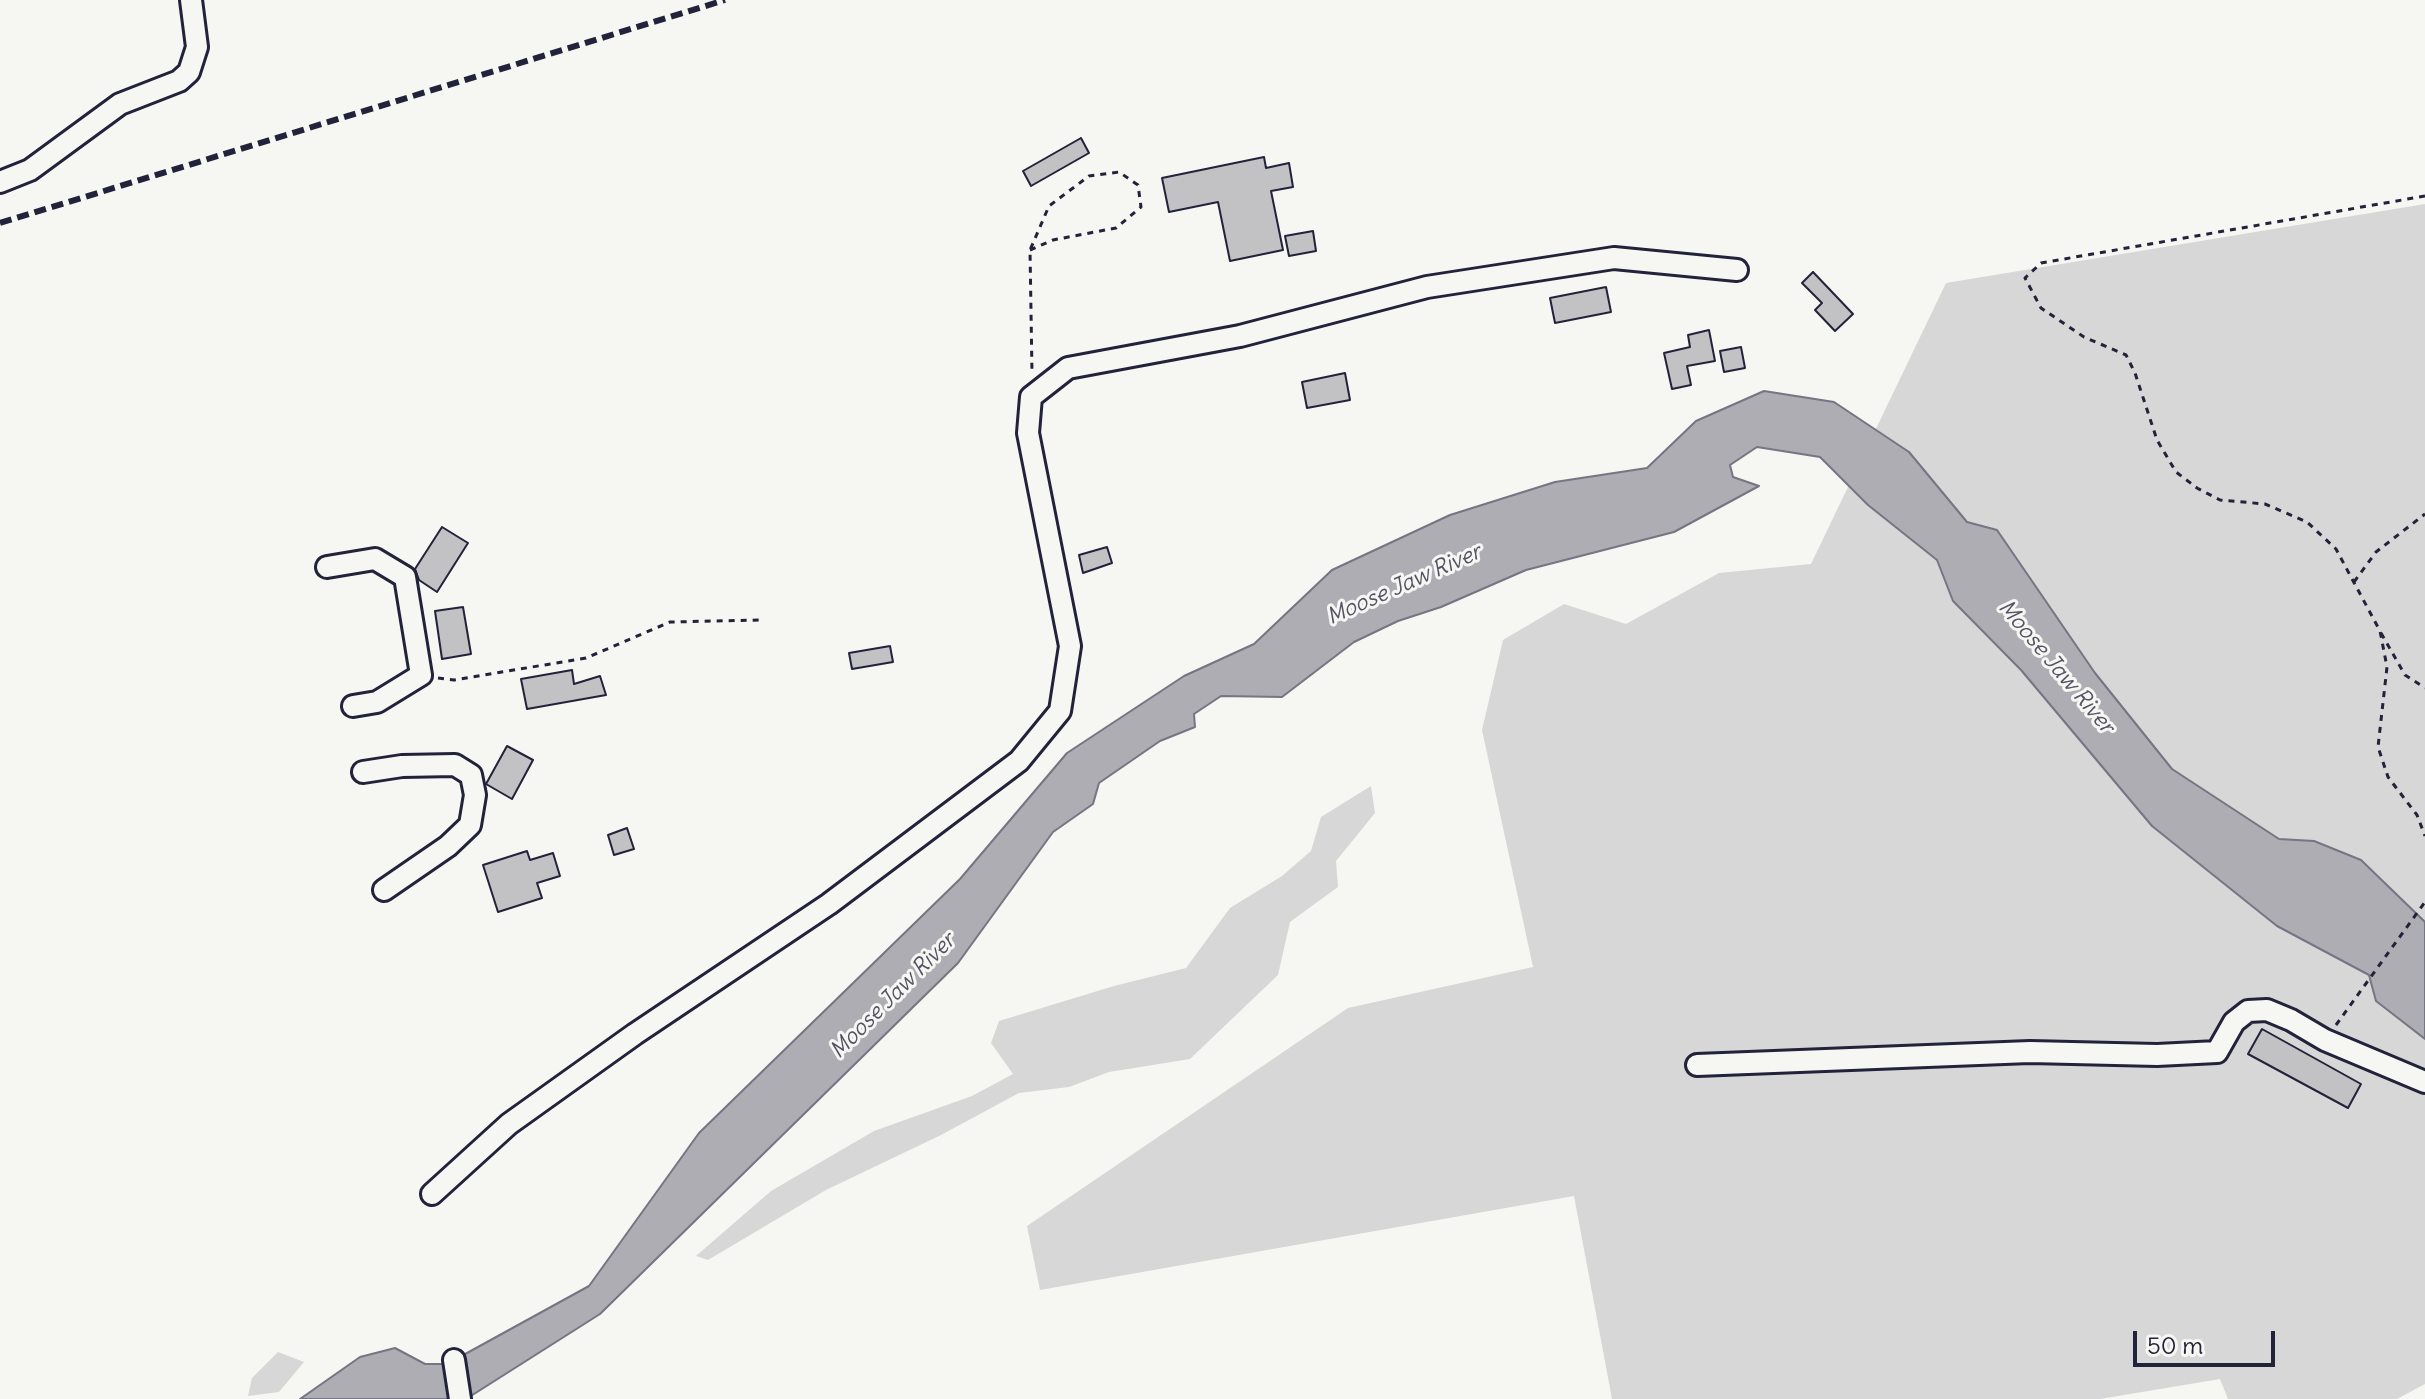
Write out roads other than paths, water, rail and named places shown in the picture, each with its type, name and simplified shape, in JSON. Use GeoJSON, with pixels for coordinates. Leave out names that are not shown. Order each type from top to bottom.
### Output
{"type":"FeatureCollection","features":[{"type":"Feature","properties":{"kind":"street"},"geometry":{"type":"LineString","coordinates":[[0,182],[30,170],[120,104],[179,81],[189,72],[197,47],[191,0]]}},
{"type":"Feature","properties":{"kind":"street"},"geometry":{"type":"LineString","coordinates":[[432,1194],[509,1124],[635,1034],[829,904],[1019,761],[1060,711],[1070,646],[1028,433],[1031,397],[1068,368],[1240,336],[1427,287],[1614,258],[1737,270]]}},
{"type":"Feature","properties":{"kind":"street"},"geometry":{"type":"LineString","coordinates":[[327,567],[375,559],[405,577],[421,675],[377,702],[353,706]]}},
{"type":"Feature","properties":{"kind":"street"},"geometry":{"type":"LineString","coordinates":[[363,772],[402,766],[455,765],[471,775],[475,795],[470,825],[448,846],[384,890]]}},
{"type":"Feature","properties":{"kind":"street"},"geometry":{"type":"LineString","coordinates":[[1697,1065],[2030,1052],[2157,1055],[2217,1052],[2234,1022],[2241,1016],[2248,1011],[2267,1010],[2325,1040],[2425,1082]]}},
{"type":"Feature","properties":{"kind":"street"},"geometry":{"type":"LineString","coordinates":[[454,1360],[460,1399]]}},
{"type":"Feature","properties":{"kind":"water","name":"Moose Jaw River"},"geometry":{"type":"Polygon","coordinates":[[[1764,391],[1834,402],[1909,452],[1967,522],[1997,530],[2095,673],[2172,769],[2279,839],[2314,841],[2361,860],[2425,922],[2425,1039],[2376,1001],[2369,975],[2277,926],[2152,826],[2021,670],[1953,601],[1937,560],[1868,505],[1820,457],[1757,447],[1730,465],[1733,477],[1759,486],[1674,532],[1526,570],[1441,607],[1398,621],[1354,642],[1282,697],[1221,696],[1194,714],[1195,727],[1160,741],[1099,783],[1093,804],[1053,832],[958,963],[600,1314],[466,1399],[300,1399],[360,1357],[395,1348],[425,1364],[447,1364],[589,1286],[699,1133],[960,879],[1067,753],[1184,676],[1254,644],[1332,570],[1450,515],[1555,482],[1647,468],[1696,421],[1764,391]]]}},
{"type":"Feature","properties":{"kind":"railway"},"geometry":{"type":"LineString","coordinates":[[0,223],[725,0]]}}]}
